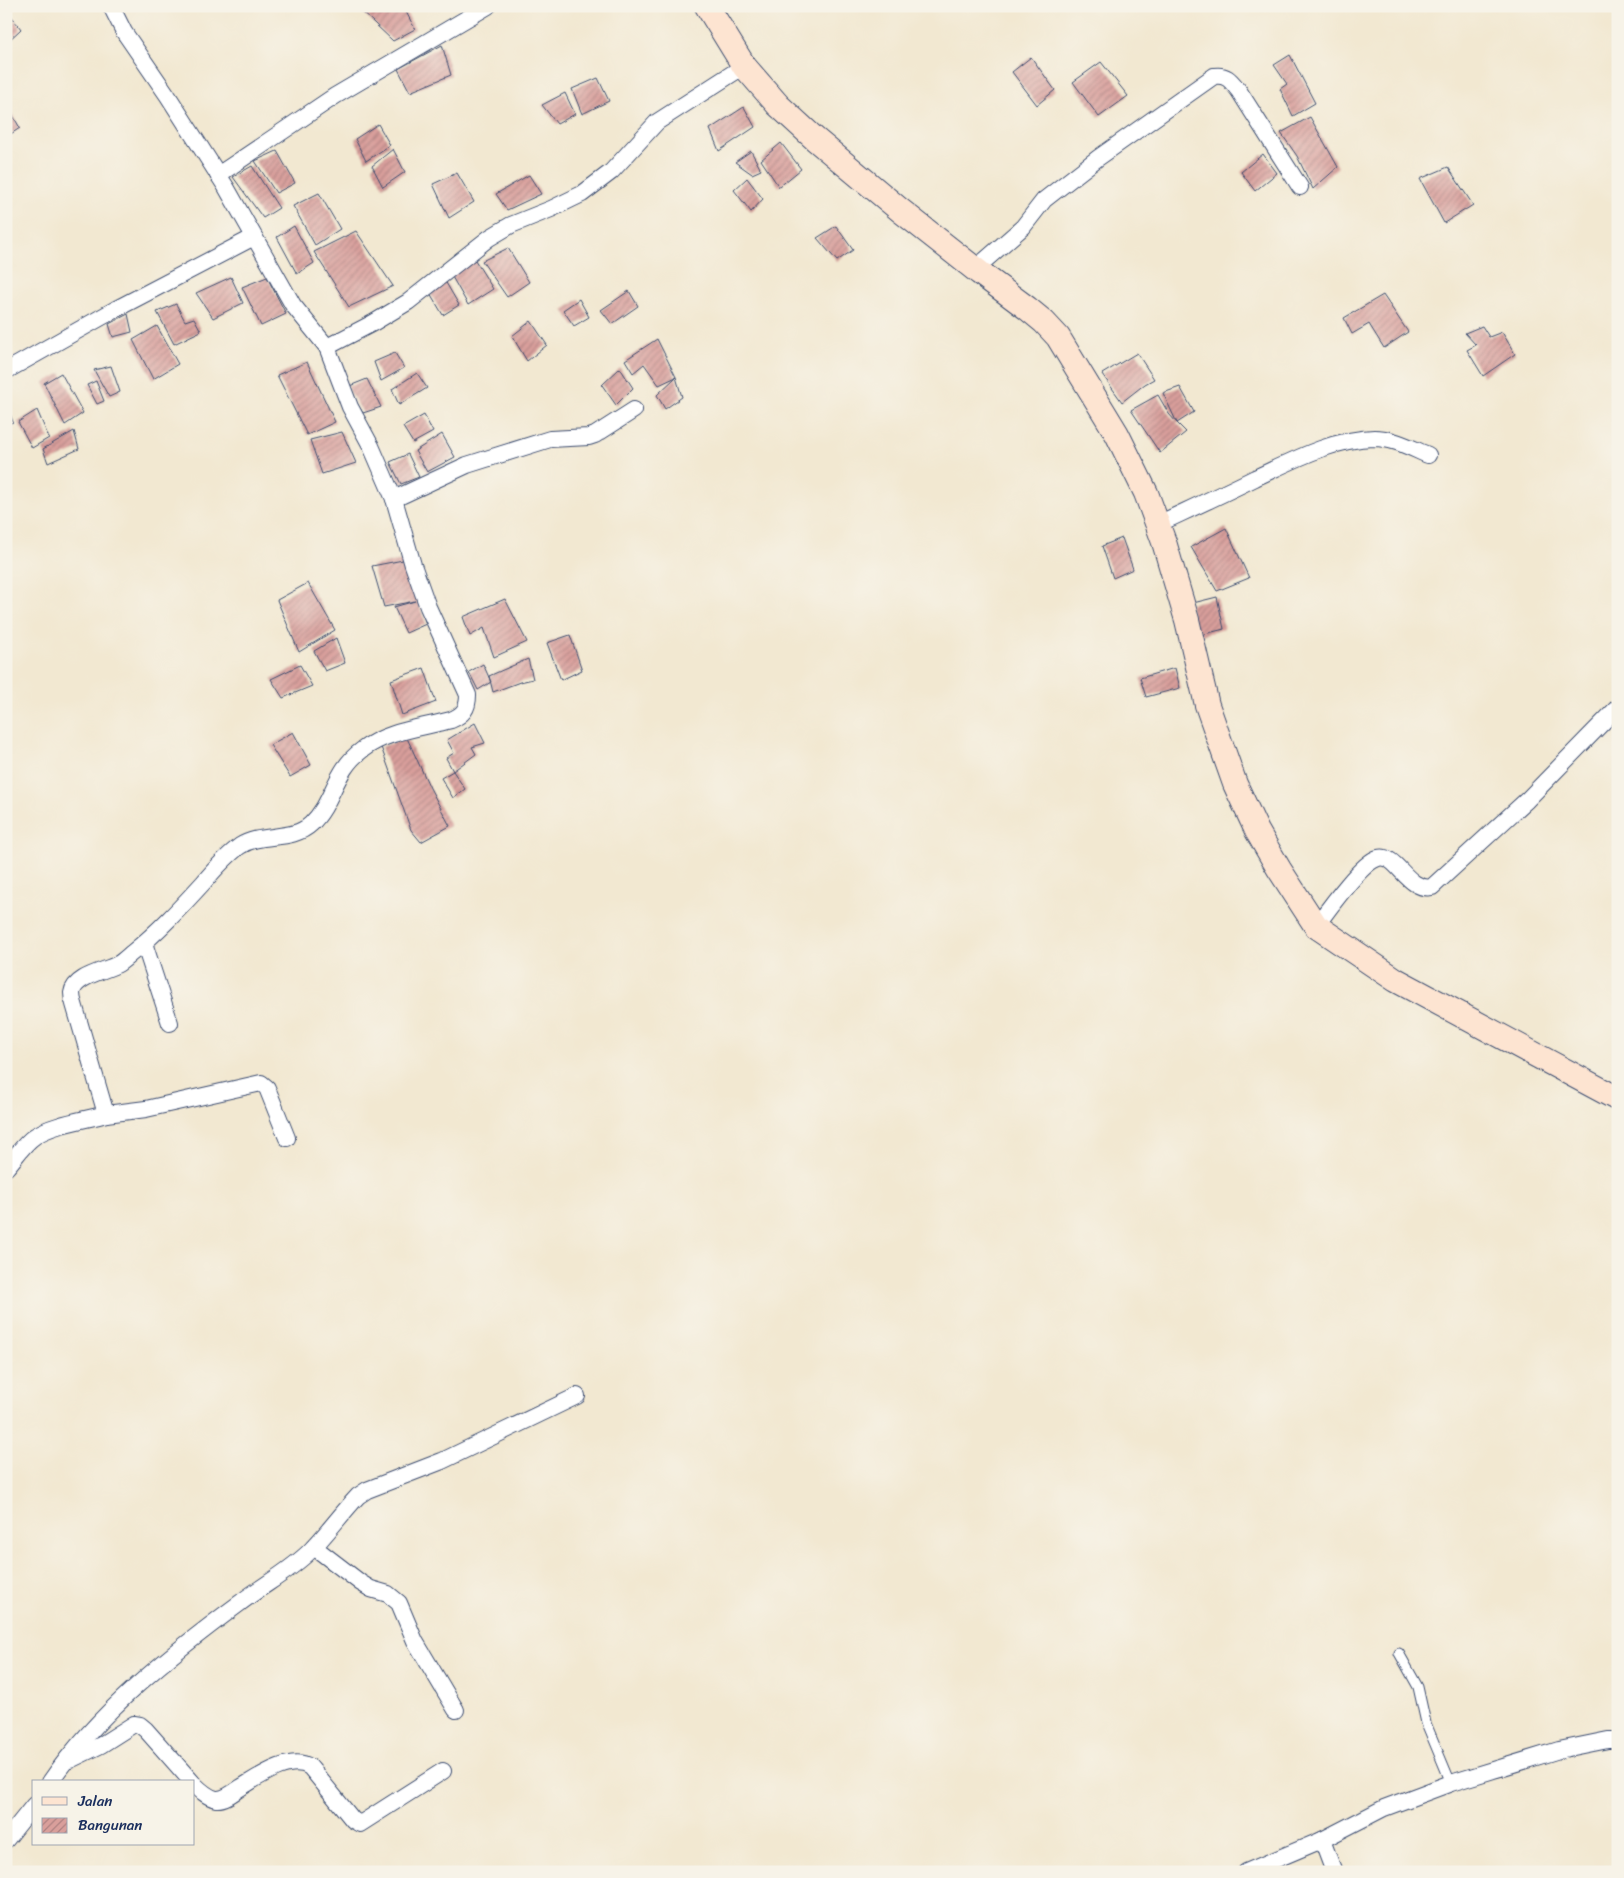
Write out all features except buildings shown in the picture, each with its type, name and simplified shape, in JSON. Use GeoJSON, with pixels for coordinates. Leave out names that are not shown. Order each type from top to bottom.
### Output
{"type":"FeatureCollection","features":[{"type":"Feature","properties":{"kind":"street"},"geometry":{"type":"LineString","coordinates":[[106,1114],[72,993],[76,986],[82,980],[118,964],[144,943],[177,912],[223,860],[241,845],[251,841],[278,837],[310,826],[326,803],[340,772],[361,750],[388,736],[460,716],[465,710],[468,696],[428,608],[413,565],[394,499],[371,446],[350,407],[326,347],[294,305],[218,175],[168,96],[124,32],[111,6]]}},
{"type":"Feature","properties":{"kind":"street"},"geometry":{"type":"LineString","coordinates":[[218,175],[335,96],[488,6]]}},
{"type":"Feature","properties":{"kind":"street"},"geometry":{"type":"LineString","coordinates":[[707,6],[744,66],[778,104],[815,139],[900,210],[1027,308],[1058,337],[1117,434],[1146,493],[1158,524],[1187,620],[1207,704],[1235,784],[1257,831],[1316,926],[1396,980],[1618,1099]]}},
{"type":"Feature","properties":{"kind":"street"},"geometry":{"type":"LineString","coordinates":[[326,347],[408,302],[461,259],[503,229],[582,194],[611,172],[658,122],[744,66]]}},
{"type":"Feature","properties":{"kind":"street"},"geometry":{"type":"LineString","coordinates":[[975,269],[1024,227],[1044,200],[1098,158],[1214,76],[1222,75],[1229,79],[1239,90],[1300,188]]}},
{"type":"Feature","properties":{"kind":"street"},"geometry":{"type":"LineString","coordinates":[[6,371],[116,309],[254,237]]}},
{"type":"Feature","properties":{"kind":"street"},"geometry":{"type":"LineString","coordinates":[[394,499],[467,465],[550,440],[595,435],[634,410]]}},
{"type":"Feature","properties":{"kind":"street"},"geometry":{"type":"LineString","coordinates":[[1158,524],[1297,459],[1324,448],[1352,440],[1375,438],[1391,440],[1428,455]]}},
{"type":"Feature","properties":{"kind":"street"},"geometry":{"type":"LineString","coordinates":[[1316,926],[1349,883],[1371,862],[1378,858],[1390,861],[1418,887],[1432,887],[1527,800],[1617,708]]}},
{"type":"Feature","properties":{"kind":"street"},"geometry":{"type":"LineString","coordinates":[[144,943],[170,1023]]}},
{"type":"Feature","properties":{"kind":"street"},"geometry":{"type":"LineString","coordinates":[[6,1168],[19,1151],[35,1136],[56,1128],[106,1114],[146,1109],[261,1083],[268,1088],[287,1138]]}},
{"type":"Feature","properties":{"kind":"street"},"geometry":{"type":"LineString","coordinates":[[51,1780],[84,1739],[150,1673],[240,1602],[299,1560],[314,1547],[358,1496],[367,1490],[442,1461],[577,1396]]}},
{"type":"Feature","properties":{"kind":"street"},"geometry":{"type":"LineString","coordinates":[[314,1547],[361,1583],[395,1598],[399,1603],[414,1642],[456,1710]]}},
{"type":"Feature","properties":{"kind":"street"},"geometry":{"type":"LineString","coordinates":[[63,1763],[101,1745],[134,1724],[140,1725],[146,1730],[190,1780]]}},
{"type":"Feature","properties":{"kind":"street"},"geometry":{"type":"LineString","coordinates":[[1246,1872],[1322,1840],[1384,1808],[1451,1783],[1559,1750],[1608,1740],[1618,1740]]}},
{"type":"Feature","properties":{"kind":"street"},"geometry":{"type":"LineString","coordinates":[[195,1785],[209,1797],[218,1799],[228,1796],[259,1777],[288,1764],[304,1763],[310,1767],[353,1820],[360,1824],[443,1771]]}},
{"type":"Feature","properties":{"kind":"street"},"geometry":{"type":"LineString","coordinates":[[6,1840],[32,1808]]}},
{"type":"Feature","properties":{"kind":"street"},"geometry":{"type":"LineString","coordinates":[[1322,1840],[1334,1872]]}},
{"type":"Feature","properties":{"kind":"lane"},"geometry":{"type":"LineString","coordinates":[[1400,1653],[1418,1687],[1426,1723],[1451,1783]]}}]}
